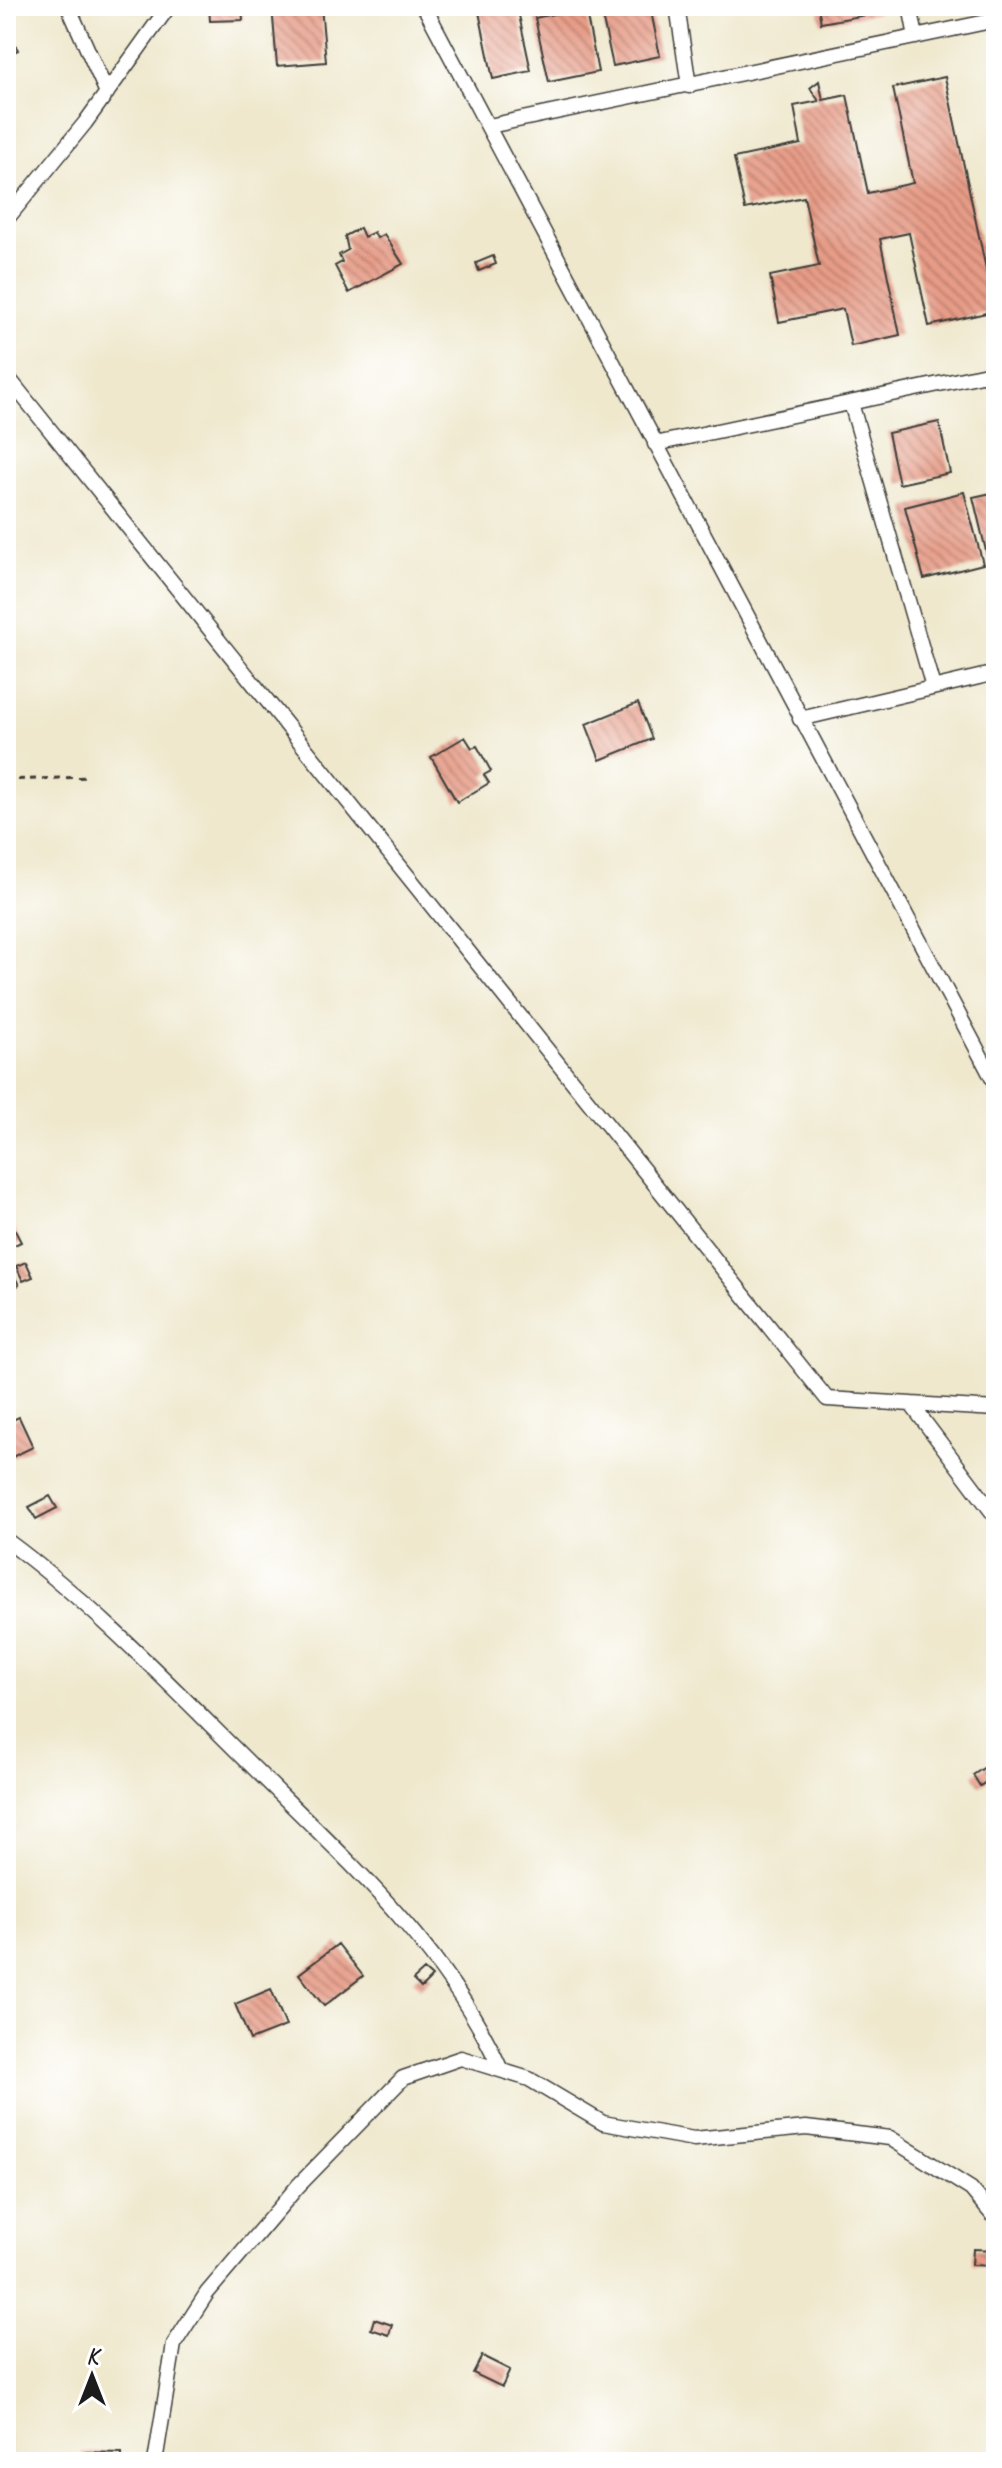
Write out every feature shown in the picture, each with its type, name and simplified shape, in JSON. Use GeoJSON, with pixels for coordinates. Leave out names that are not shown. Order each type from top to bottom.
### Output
{"type":"FeatureCollection","features":[{"type":"Feature","properties":{"kind":"street"},"geometry":{"type":"LineString","coordinates":[[68,6],[107,93]]}},
{"type":"Feature","properties":{"kind":"street"},"geometry":{"type":"LineString","coordinates":[[6,220],[107,93],[169,6]]}},
{"type":"Feature","properties":{"kind":"street"},"geometry":{"type":"LineString","coordinates":[[424,6],[800,719],[990,1057],[996,1085]]}},
{"type":"Feature","properties":{"kind":"street"},"geometry":{"type":"LineString","coordinates":[[677,6],[689,86]]}},
{"type":"Feature","properties":{"kind":"street"},"geometry":{"type":"LineString","coordinates":[[910,6],[916,37]]}},
{"type":"Feature","properties":{"kind":"street"},"geometry":{"type":"LineString","coordinates":[[489,126],[996,20]]}},
{"type":"Feature","properties":{"kind":"street"},"geometry":{"type":"LineString","coordinates":[[655,444],[996,372]]}},
{"type":"Feature","properties":{"kind":"street"},"geometry":{"type":"LineString","coordinates":[[6,375],[827,1399],[996,1409]]}},
{"type":"Feature","properties":{"kind":"street"},"geometry":{"type":"LineString","coordinates":[[851,403],[933,687]]}},
{"type":"Feature","properties":{"kind":"street"},"geometry":{"type":"LineString","coordinates":[[800,719],[996,673]]}},
{"type":"Feature","properties":{"kind":"street"},"geometry":{"type":"LineString","coordinates":[[911,1404],[996,1517]]}},
{"type":"Feature","properties":{"kind":"street"},"geometry":{"type":"LineString","coordinates":[[6,1540],[43,1567],[203,1718],[408,1922],[480,2022],[501,2070]]}},
{"type":"Feature","properties":{"kind":"street"},"geometry":{"type":"LineString","coordinates":[[155,2462],[174,2344],[207,2293],[298,2186],[403,2078],[461,2058],[529,2079],[603,2123],[694,2139],[806,2128],[890,2138],[971,2189],[996,2219]]}},
{"type":"Feature","properties":{"kind":"path"},"geometry":{"type":"LineString","coordinates":[[6,780],[89,777]]}},
{"type":"Feature","properties":{"kind":"building"},"geometry":{"type":"Polygon","coordinates":[[[209,6],[242,6],[243,20],[210,21],[209,6]]]}},
{"type":"Feature","properties":{"kind":"building"},"geometry":{"type":"Polygon","coordinates":[[[272,6],[321,6],[326,62],[277,66],[272,6]]]}},
{"type":"Feature","properties":{"kind":"building"},"geometry":{"type":"Polygon","coordinates":[[[517,6],[531,71],[493,79],[479,12],[517,6]]]}},
{"type":"Feature","properties":{"kind":"building"},"geometry":{"type":"Polygon","coordinates":[[[625,6],[650,6],[660,56],[613,66],[601,11],[625,6]]]}},
{"type":"Feature","properties":{"kind":"building"},"geometry":{"type":"Polygon","coordinates":[[[818,6],[876,6],[877,13],[821,23],[818,6]]]}},
{"type":"Feature","properties":{"kind":"building"},"geometry":{"type":"Polygon","coordinates":[[[585,7],[598,72],[549,82],[535,18],[585,7]]]}},
{"type":"Feature","properties":{"kind":"building"},"geometry":{"type":"Polygon","coordinates":[[[6,25],[18,50],[6,56],[6,25]]]}},
{"type":"Feature","properties":{"kind":"building"},"geometry":{"type":"Polygon","coordinates":[[[945,77],[995,311],[929,326],[909,233],[880,239],[900,335],[851,346],[843,309],[779,322],[770,276],[819,266],[804,197],[745,209],[734,158],[801,144],[794,106],[819,101],[810,88],[819,81],[823,100],[847,95],[868,193],[913,183],[893,88],[945,77]]]}},
{"type":"Feature","properties":{"kind":"building"},"geometry":{"type":"Polygon","coordinates":[[[360,228],[364,237],[374,232],[377,238],[384,234],[403,264],[349,293],[335,266],[342,262],[339,255],[348,250],[345,236],[360,228]]]}},
{"type":"Feature","properties":{"kind":"building"},"geometry":{"type":"Polygon","coordinates":[[[493,256],[496,264],[479,271],[476,263],[493,256]]]}},
{"type":"Feature","properties":{"kind":"building"},"geometry":{"type":"Polygon","coordinates":[[[939,422],[950,473],[899,484],[888,433],[939,422]]]}},
{"type":"Feature","properties":{"kind":"building"},"geometry":{"type":"Polygon","coordinates":[[[964,492],[983,564],[924,579],[905,507],[964,492]]]}},
{"type":"Feature","properties":{"kind":"building"},"geometry":{"type":"Polygon","coordinates":[[[996,492],[996,557],[988,559],[973,497],[996,492]]]}},
{"type":"Feature","properties":{"kind":"building"},"geometry":{"type":"Polygon","coordinates":[[[638,703],[652,739],[600,760],[586,724],[638,703]]]}},
{"type":"Feature","properties":{"kind":"building"},"geometry":{"type":"Polygon","coordinates":[[[465,737],[472,748],[477,746],[491,771],[484,775],[489,783],[457,802],[431,757],[465,737]]]}},
{"type":"Feature","properties":{"kind":"building"},"geometry":{"type":"Polygon","coordinates":[[[6,1213],[21,1242],[6,1249],[6,1213]]]}},
{"type":"Feature","properties":{"kind":"building"},"geometry":{"type":"Polygon","coordinates":[[[26,1262],[33,1277],[23,1281],[16,1266],[26,1262]]]}},
{"type":"Feature","properties":{"kind":"building"},"geometry":{"type":"Polygon","coordinates":[[[11,1269],[19,1285],[9,1290],[6,1271],[11,1269]]]}},
{"type":"Feature","properties":{"kind":"building"},"geometry":{"type":"Polygon","coordinates":[[[19,1417],[33,1447],[6,1460],[6,1423],[19,1417]]]}},
{"type":"Feature","properties":{"kind":"building"},"geometry":{"type":"Polygon","coordinates":[[[50,1496],[57,1508],[36,1519],[29,1507],[50,1496]]]}},
{"type":"Feature","properties":{"kind":"building"},"geometry":{"type":"Polygon","coordinates":[[[994,1761],[996,1775],[980,1786],[973,1775],[994,1761]]]}},
{"type":"Feature","properties":{"kind":"building"},"geometry":{"type":"Polygon","coordinates":[[[338,1944],[363,1976],[324,2006],[299,1974],[338,1944]]]}},
{"type":"Feature","properties":{"kind":"building"},"geometry":{"type":"Polygon","coordinates":[[[424,1970],[432,1977],[421,1988],[413,1980],[424,1970]]]}},
{"type":"Feature","properties":{"kind":"building"},"geometry":{"type":"Polygon","coordinates":[[[271,1989],[286,2026],[250,2040],[235,2004],[271,1989]]]}},
{"type":"Feature","properties":{"kind":"building"},"geometry":{"type":"Polygon","coordinates":[[[973,2249],[996,2250],[996,2266],[972,2265],[973,2249]]]}},
{"type":"Feature","properties":{"kind":"building"},"geometry":{"type":"Polygon","coordinates":[[[374,2319],[392,2325],[389,2335],[371,2329],[374,2319]]]}},
{"type":"Feature","properties":{"kind":"building"},"geometry":{"type":"Polygon","coordinates":[[[482,2356],[510,2370],[502,2387],[473,2373],[482,2356]]]}},
{"type":"Feature","properties":{"kind":"building"},"geometry":{"type":"Polygon","coordinates":[[[6,2434],[9,2434],[9,2457],[6,2457],[6,2434]]]}},
{"type":"Feature","properties":{"kind":"building"},"geometry":{"type":"Polygon","coordinates":[[[81,2452],[122,2453],[122,2462],[81,2462],[81,2452]]]}}]}
